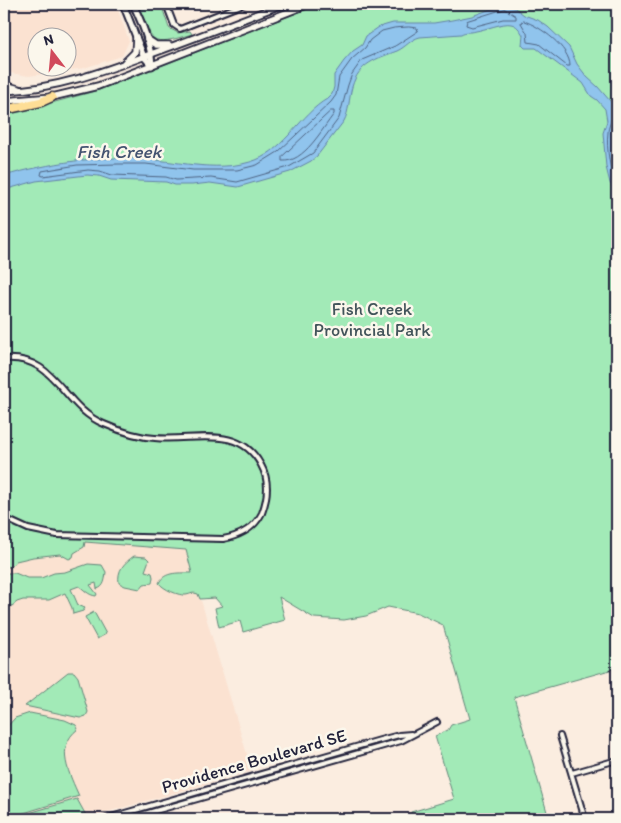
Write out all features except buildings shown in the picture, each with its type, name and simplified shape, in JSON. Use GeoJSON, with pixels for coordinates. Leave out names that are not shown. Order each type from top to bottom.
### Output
{"type":"FeatureCollection","features":[{"type":"Feature","properties":{"kind":"highway"},"geometry":{"type":"LineString","coordinates":[[4,110],[41,102],[52,97]]}},
{"type":"Feature","properties":{"kind":"main road"},"geometry":{"type":"LineString","coordinates":[[4,91],[66,83],[144,57],[283,4]]}},
{"type":"Feature","properties":{"kind":"main road"},"geometry":{"type":"LineString","coordinates":[[4,101],[52,97],[98,86],[309,4]]}},
{"type":"Feature","properties":{"kind":"main road"},"geometry":{"type":"LineString","coordinates":[[121,65],[134,52],[136,37]]}},
{"type":"Feature","properties":{"kind":"main road"},"geometry":{"type":"LineString","coordinates":[[147,39],[156,45],[179,44]]}},
{"type":"Feature","properties":{"kind":"main road"},"geometry":{"type":"LineString","coordinates":[[4,85],[21,90]]}},
{"type":"Feature","properties":{"kind":"street"},"geometry":{"type":"LineString","coordinates":[[124,4],[144,57],[152,66]]}},
{"type":"Feature","properties":{"kind":"street"},"geometry":{"type":"LineString","coordinates":[[133,4],[152,54],[152,66]]}},
{"type":"Feature","properties":{"kind":"street"},"geometry":{"type":"LineString","coordinates":[[166,4],[174,25],[180,29],[244,4]]}},
{"type":"Feature","properties":{"kind":"street"},"geometry":{"type":"LineString","coordinates":[[4,358],[24,360],[41,366],[82,411],[101,423],[125,432],[156,439],[220,437],[244,445],[260,463],[268,485],[265,504],[256,523],[244,532],[223,539],[58,535],[28,529],[4,518]]}},
{"type":"Feature","properties":{"kind":"street","name":"Providence Boulevard SE"},"geometry":{"type":"LineString","coordinates":[[127,819],[401,741],[437,722]]}},
{"type":"Feature","properties":{"kind":"street","name":"Providence Boulevard SE"},"geometry":{"type":"LineString","coordinates":[[104,819],[399,734],[413,734]]}},
{"type":"Feature","properties":{"kind":"street"},"geometry":{"type":"LineString","coordinates":[[560,736],[585,819]]}},
{"type":"Feature","properties":{"kind":"street"},"geometry":{"type":"LineString","coordinates":[[572,774],[617,760]]}},
{"type":"Feature","properties":{"kind":"shaded area"},"geometry":{"type":"Polygon","coordinates":[[[4,4],[112,4],[118,10],[129,41],[122,56],[78,69],[78,28],[28,28],[28,76],[4,72],[4,4]]]}},
{"type":"Feature","properties":{"kind":"shaded area"},"geometry":{"type":"Polygon","coordinates":[[[70,540],[186,550],[252,771],[100,814],[90,819],[4,819],[4,548],[70,540]]]}},
{"type":"Feature","properties":{"kind":"green space"},"geometry":{"type":"Polygon","coordinates":[[[137,4],[161,4],[169,28],[178,33],[190,31],[192,34],[160,41],[154,38],[146,27],[137,4]]]}},
{"type":"Feature","properties":{"kind":"green space","name":"Fish Creek Provincial Park"},"geometry":{"type":"Polygon","coordinates":[[[320,4],[617,4],[617,668],[514,697],[549,819],[413,819],[411,812],[454,799],[435,736],[448,730],[451,725],[470,719],[443,625],[418,613],[388,607],[366,616],[344,620],[314,618],[279,597],[285,620],[243,632],[240,621],[219,627],[215,608],[222,606],[215,598],[200,599],[198,594],[194,593],[179,594],[167,590],[159,583],[165,576],[178,573],[192,573],[186,550],[85,542],[84,547],[74,553],[73,557],[69,559],[60,554],[33,557],[16,561],[11,567],[4,567],[4,112],[55,102],[99,90],[320,4]]]}},
{"type":"Feature","properties":{"kind":"green space"},"geometry":{"type":"Polygon","coordinates":[[[134,556],[146,557],[149,560],[145,571],[152,573],[153,577],[152,583],[144,584],[140,589],[119,583],[119,574],[122,567],[134,556]]]}},
{"type":"Feature","properties":{"kind":"green space"},"geometry":{"type":"Polygon","coordinates":[[[88,564],[102,565],[106,572],[102,586],[97,589],[96,583],[90,585],[97,594],[96,596],[79,586],[71,589],[78,605],[85,608],[83,611],[73,614],[65,593],[49,600],[23,600],[12,606],[4,607],[4,573],[15,573],[27,578],[41,578],[88,564]]]}},
{"type":"Feature","properties":{"kind":"green space"},"geometry":{"type":"Polygon","coordinates":[[[94,612],[106,634],[97,639],[85,617],[94,612]]]}},
{"type":"Feature","properties":{"kind":"green space"},"geometry":{"type":"Polygon","coordinates":[[[68,672],[74,672],[78,677],[88,712],[86,716],[80,718],[25,706],[68,672]]]}},
{"type":"Feature","properties":{"kind":"green space"},"geometry":{"type":"Polygon","coordinates":[[[30,713],[65,720],[76,725],[78,729],[71,736],[65,753],[68,770],[79,796],[4,819],[4,730],[15,718],[30,713]]]}},
{"type":"Feature","properties":{"kind":"green space"},"geometry":{"type":"Polygon","coordinates":[[[77,799],[88,819],[7,819],[12,818],[77,799]]]}},
{"type":"Feature","properties":{"kind":"water"},"geometry":{"type":"Polygon","coordinates":[[[502,5],[515,8],[524,15],[538,20],[548,27],[569,47],[577,64],[587,77],[617,109],[617,195],[610,183],[606,167],[603,133],[607,121],[605,109],[591,96],[583,83],[536,48],[525,48],[522,45],[523,35],[521,31],[511,24],[461,34],[420,37],[397,51],[369,63],[359,72],[355,79],[344,121],[317,156],[290,172],[238,187],[210,183],[175,185],[166,182],[111,180],[87,175],[36,181],[4,190],[4,176],[74,161],[128,158],[229,166],[256,160],[276,148],[309,113],[332,94],[334,75],[353,51],[362,45],[366,36],[379,27],[393,23],[434,23],[452,20],[472,16],[502,5]]]}},
{"type":"Feature","properties":{"kind":"water label","name":"Fish Creek"},"geometry":{"type":"Point","coordinates":[119,151]}}]}
